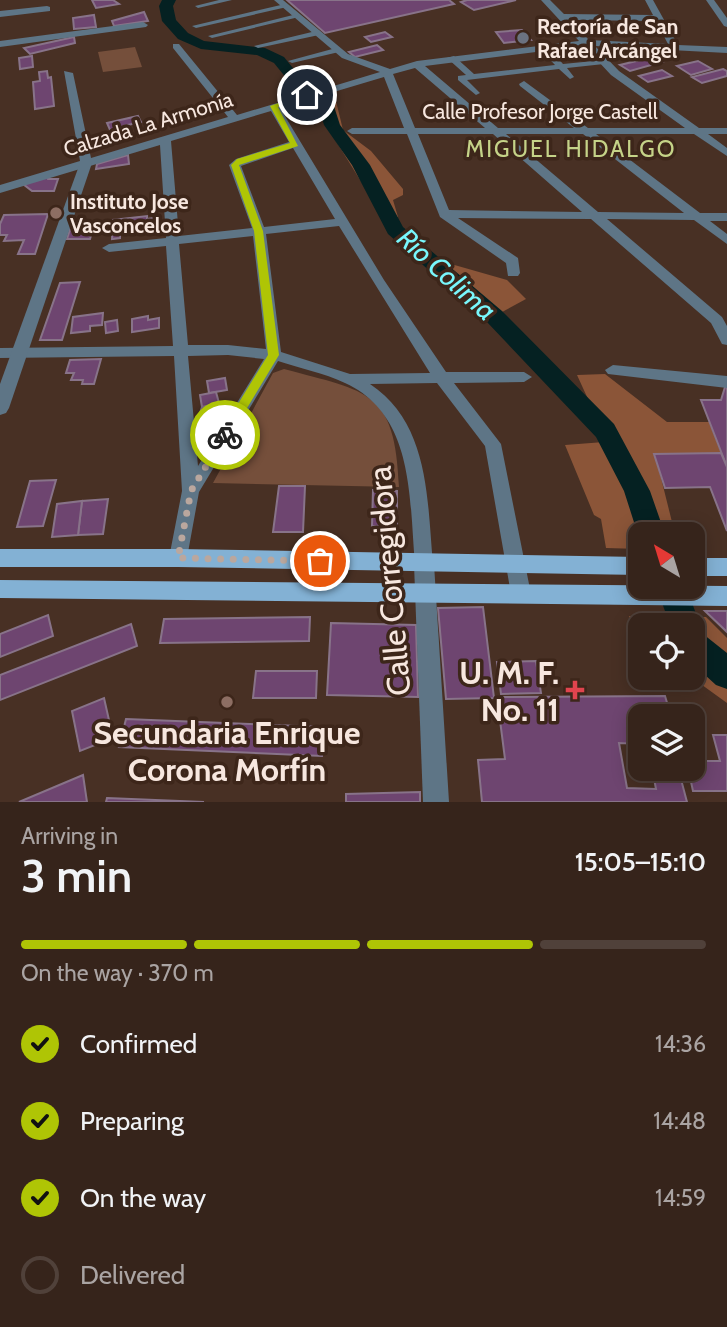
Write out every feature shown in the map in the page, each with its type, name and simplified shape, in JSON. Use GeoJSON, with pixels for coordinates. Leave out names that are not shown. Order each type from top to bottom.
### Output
{"type":"FeatureCollection","features":[{"type":"Feature","properties":{"kind":"main road"},"geometry":{"type":"LineString","coordinates":[[0,558],[178,558],[628,566]]}},
{"type":"Feature","properties":{"kind":"main road"},"geometry":{"type":"LineString","coordinates":[[705,567],[727,567]]}},
{"type":"Feature","properties":{"kind":"main road"},"geometry":{"type":"LineString","coordinates":[[0,589],[727,596]]}},
{"type":"Feature","properties":{"kind":"street"},"geometry":{"type":"LineString","coordinates":[[198,6],[229,0]]}},
{"type":"Feature","properties":{"kind":"street"},"geometry":{"type":"LineString","coordinates":[[545,0],[615,73],[727,153]]}},
{"type":"Feature","properties":{"kind":"street"},"geometry":{"type":"LineString","coordinates":[[649,0],[675,48]]}},
{"type":"Feature","properties":{"kind":"street"},"geometry":{"type":"LineString","coordinates":[[710,0],[726,20]]}},
{"type":"Feature","properties":{"kind":"street"},"geometry":{"type":"LineString","coordinates":[[196,26],[282,3],[345,56],[387,71],[452,58],[587,43],[727,50]]}},
{"type":"Feature","properties":{"kind":"street"},"geometry":{"type":"LineString","coordinates":[[0,14],[47,9]]}},
{"type":"Feature","properties":{"kind":"street"},"geometry":{"type":"LineString","coordinates":[[212,36],[297,16]]}},
{"type":"Feature","properties":{"kind":"street"},"geometry":{"type":"LineString","coordinates":[[561,17],[659,18]]}},
{"type":"Feature","properties":{"kind":"street"},"geometry":{"type":"LineString","coordinates":[[0,44],[143,25]]}},
{"type":"Feature","properties":{"kind":"street"},"geometry":{"type":"LineString","coordinates":[[258,46],[316,33]]}},
{"type":"Feature","properties":{"kind":"street"},"geometry":{"type":"LineString","coordinates":[[176,46],[234,118]]}},
{"type":"Feature","properties":{"kind":"street"},"geometry":{"type":"LineString","coordinates":[[544,48],[570,77]]}},
{"type":"Feature","properties":{"kind":"street"},"geometry":{"type":"LineString","coordinates":[[292,61],[337,50]]}},
{"type":"Feature","properties":{"kind":"street"},"geometry":{"type":"LineString","coordinates":[[452,58],[471,76]]}},
{"type":"Feature","properties":{"kind":"street"},"geometry":{"type":"LineString","coordinates":[[476,93],[461,78],[604,62]]}},
{"type":"Feature","properties":{"kind":"street"},"geometry":{"type":"LineString","coordinates":[[417,64],[717,320],[727,340]]}},
{"type":"Feature","properties":{"kind":"street"},"geometry":{"type":"LineString","coordinates":[[387,71],[444,214],[513,261],[513,273]]}},
{"type":"Feature","properties":{"kind":"street","name":"Calzada La Armonía"},"geometry":{"type":"LineString","coordinates":[[0,190],[387,71]]}},
{"type":"Feature","properties":{"kind":"street"},"geometry":{"type":"LineString","coordinates":[[0,408],[86,163],[68,73]]}},
{"type":"Feature","properties":{"kind":"street"},"geometry":{"type":"LineString","coordinates":[[524,84],[727,240]]}},
{"type":"Feature","properties":{"kind":"street"},"geometry":{"type":"LineString","coordinates":[[273,106],[378,281],[442,379],[493,444],[521,594]]}},
{"type":"Feature","properties":{"kind":"street","name":"Calle Profesor Jorge Castell"},"geometry":{"type":"LineString","coordinates":[[352,131],[727,131]]}},
{"type":"Feature","properties":{"kind":"street"},"geometry":{"type":"LineString","coordinates":[[165,139],[191,491],[178,558]]}},
{"type":"Feature","properties":{"kind":"street"},"geometry":{"type":"LineString","coordinates":[[191,491],[274,355],[259,231],[235,165],[240,161],[295,144]]}},
{"type":"Feature","properties":{"kind":"street"},"geometry":{"type":"LineString","coordinates":[[444,214],[727,217]]}},
{"type":"Feature","properties":{"kind":"street"},"geometry":{"type":"LineString","coordinates":[[109,248],[343,222]]}},
{"type":"Feature","properties":{"kind":"street"},"geometry":{"type":"LineString","coordinates":[[0,353],[228,350],[274,355],[350,379],[524,377]]}},
{"type":"Feature","properties":{"kind":"street"},"geometry":{"type":"LineString","coordinates":[[613,370],[727,382]]}},
{"type":"Feature","properties":{"kind":"street","name":"Calle Corregidora"},"geometry":{"type":"LineString","coordinates":[[350,379],[386,405],[405,434],[412,454],[426,592],[436,802]]}},
{"type":"Feature","properties":{"kind":"shaded area"},"geometry":{"type":"Polygon","coordinates":[[[135,47],[142,67],[103,72],[98,52],[135,47]]]}},
{"type":"Feature","properties":{"kind":"shaded area"},"geometry":{"type":"Polygon","coordinates":[[[310,99],[336,101],[343,130],[371,151],[403,189],[403,195],[393,200],[398,217],[386,222],[310,99]]]}},
{"type":"Feature","properties":{"kind":"shaded area"},"geometry":{"type":"Polygon","coordinates":[[[451,264],[507,280],[526,299],[491,318],[482,316],[430,270],[451,264]]]}},
{"type":"Feature","properties":{"kind":"shaded area"},"geometry":{"type":"Polygon","coordinates":[[[284,369],[357,391],[372,400],[383,413],[391,431],[399,487],[213,483],[273,373],[284,369]]]}},
{"type":"Feature","properties":{"kind":"shaded area"},"geometry":{"type":"Polygon","coordinates":[[[605,374],[667,422],[709,422],[721,453],[655,454],[672,522],[628,522],[628,549],[606,548],[601,519],[594,515],[565,445],[617,441],[588,399],[577,375],[605,374]]]}},
{"type":"Feature","properties":{"kind":"shaded area"},"geometry":{"type":"Polygon","coordinates":[[[705,617],[727,638],[727,703],[705,687],[705,617]]]}},
{"type":"Feature","properties":{"kind":"building"},"geometry":{"type":"Polygon","coordinates":[[[92,0],[113,0],[119,4],[96,8],[92,0]]]}},
{"type":"Feature","properties":{"kind":"building"},"geometry":{"type":"Polygon","coordinates":[[[287,0],[449,0],[454,4],[325,33],[287,0]]]}},
{"type":"Feature","properties":{"kind":"building"},"geometry":{"type":"Polygon","coordinates":[[[516,0],[474,10],[461,2],[516,0]]]}},
{"type":"Feature","properties":{"kind":"building"},"geometry":{"type":"Polygon","coordinates":[[[144,12],[148,21],[114,26],[112,21],[144,12]]]}},
{"type":"Feature","properties":{"kind":"building"},"geometry":{"type":"Polygon","coordinates":[[[94,15],[96,27],[74,29],[73,18],[94,15]]]}},
{"type":"Feature","properties":{"kind":"building"},"geometry":{"type":"Polygon","coordinates":[[[522,30],[531,40],[504,43],[496,32],[522,30]]]}},
{"type":"Feature","properties":{"kind":"building"},"geometry":{"type":"Polygon","coordinates":[[[385,32],[392,37],[371,42],[365,37],[385,32]]]}},
{"type":"Feature","properties":{"kind":"building"},"geometry":{"type":"Polygon","coordinates":[[[74,37],[75,43],[30,54],[24,48],[74,37]]]}},
{"type":"Feature","properties":{"kind":"building"},"geometry":{"type":"Polygon","coordinates":[[[377,45],[383,50],[355,57],[349,52],[377,45]]]}},
{"type":"Feature","properties":{"kind":"building"},"geometry":{"type":"Polygon","coordinates":[[[32,56],[33,67],[20,69],[19,58],[32,56]]]}},
{"type":"Feature","properties":{"kind":"building"},"geometry":{"type":"Polygon","coordinates":[[[653,57],[662,62],[630,71],[620,65],[653,57]]]}},
{"type":"Feature","properties":{"kind":"building"},"geometry":{"type":"Polygon","coordinates":[[[698,61],[712,69],[691,75],[677,66],[698,61]]]}},
{"type":"Feature","properties":{"kind":"building"},"geometry":{"type":"Polygon","coordinates":[[[723,69],[727,71],[727,76],[702,83],[692,77],[723,69]]]}},
{"type":"Feature","properties":{"kind":"building"},"geometry":{"type":"Polygon","coordinates":[[[662,70],[672,76],[648,82],[639,76],[662,70]]]}},
{"type":"Feature","properties":{"kind":"building"},"geometry":{"type":"Polygon","coordinates":[[[47,71],[48,78],[51,77],[54,106],[35,109],[33,82],[40,81],[39,72],[47,71]]]}},
{"type":"Feature","properties":{"kind":"building"},"geometry":{"type":"Polygon","coordinates":[[[138,116],[141,122],[111,132],[107,123],[138,116]]]}},
{"type":"Feature","properties":{"kind":"building"},"geometry":{"type":"Polygon","coordinates":[[[128,155],[129,164],[96,169],[97,164],[128,155]]]}},
{"type":"Feature","properties":{"kind":"building"},"geometry":{"type":"Polygon","coordinates":[[[46,176],[48,179],[58,179],[54,191],[32,191],[23,184],[46,176]]]}},
{"type":"Feature","properties":{"kind":"building","name":"Instituto Jose Vasconcelos"},"geometry":{"type":"Polygon","coordinates":[[[48,214],[35,254],[18,254],[24,240],[4,241],[7,235],[0,235],[0,224],[4,215],[48,214]]]}},
{"type":"Feature","properties":{"kind":"building"},"geometry":{"type":"Polygon","coordinates":[[[147,216],[147,219],[154,218],[154,230],[120,234],[120,238],[112,239],[113,220],[147,216]]]}},
{"type":"Feature","properties":{"kind":"building"},"geometry":{"type":"Polygon","coordinates":[[[90,221],[95,221],[90,239],[67,239],[72,223],[88,225],[90,221]]]}},
{"type":"Feature","properties":{"kind":"building"},"geometry":{"type":"Polygon","coordinates":[[[80,282],[62,340],[40,340],[60,283],[80,282]]]}},
{"type":"Feature","properties":{"kind":"building"},"geometry":{"type":"Polygon","coordinates":[[[103,313],[102,325],[90,326],[90,331],[71,333],[73,317],[103,313]]]}},
{"type":"Feature","properties":{"kind":"building"},"geometry":{"type":"Polygon","coordinates":[[[148,316],[148,320],[159,318],[159,328],[132,332],[132,319],[148,316]]]}},
{"type":"Feature","properties":{"kind":"building"},"geometry":{"type":"Polygon","coordinates":[[[117,320],[118,331],[106,333],[105,322],[117,320]]]}},
{"type":"Feature","properties":{"kind":"building"},"geometry":{"type":"Polygon","coordinates":[[[101,359],[94,384],[71,380],[74,373],[66,373],[70,360],[101,359]]]}},
{"type":"Feature","properties":{"kind":"building"},"geometry":{"type":"Polygon","coordinates":[[[225,378],[227,390],[209,393],[207,381],[225,378]]]}},
{"type":"Feature","properties":{"kind":"building"},"geometry":{"type":"Polygon","coordinates":[[[725,387],[727,467],[701,400],[721,400],[725,387]]]}},
{"type":"Feature","properties":{"kind":"building"},"geometry":{"type":"Polygon","coordinates":[[[216,392],[219,403],[202,407],[200,395],[216,392]]]}},
{"type":"Feature","properties":{"kind":"building"},"geometry":{"type":"Polygon","coordinates":[[[202,407],[223,408],[213,421],[198,419],[202,407]]]}},
{"type":"Feature","properties":{"kind":"building"},"geometry":{"type":"Polygon","coordinates":[[[198,419],[213,421],[212,433],[193,429],[198,419]]]}},
{"type":"Feature","properties":{"kind":"building"},"geometry":{"type":"Polygon","coordinates":[[[721,453],[727,467],[727,531],[710,487],[665,488],[654,454],[721,453]]]}},
{"type":"Feature","properties":{"kind":"building"},"geometry":{"type":"Polygon","coordinates":[[[56,480],[43,526],[17,527],[30,481],[56,480]]]}},
{"type":"Feature","properties":{"kind":"building"},"geometry":{"type":"Polygon","coordinates":[[[279,486],[305,486],[303,532],[273,532],[279,486]]]}},
{"type":"Feature","properties":{"kind":"building"},"geometry":{"type":"Polygon","coordinates":[[[373,490],[397,491],[397,527],[372,526],[373,490]]]}},
{"type":"Feature","properties":{"kind":"building"},"geometry":{"type":"Polygon","coordinates":[[[108,499],[103,534],[78,535],[82,501],[108,499]]]}},
{"type":"Feature","properties":{"kind":"building"},"geometry":{"type":"Polygon","coordinates":[[[82,501],[78,535],[52,537],[57,504],[82,501]]]}},
{"type":"Feature","properties":{"kind":"building"},"geometry":{"type":"Polygon","coordinates":[[[483,607],[494,698],[446,699],[438,608],[483,607]]]}},
{"type":"Feature","properties":{"kind":"building"},"geometry":{"type":"Polygon","coordinates":[[[705,611],[727,611],[727,632],[705,611]]]}},
{"type":"Feature","properties":{"kind":"building"},"geometry":{"type":"Polygon","coordinates":[[[48,615],[53,636],[0,657],[0,634],[48,615]]]}},
{"type":"Feature","properties":{"kind":"building"},"geometry":{"type":"Polygon","coordinates":[[[310,617],[309,641],[160,643],[164,619],[310,617]]]}},
{"type":"Feature","properties":{"kind":"building"},"geometry":{"type":"Polygon","coordinates":[[[331,623],[416,625],[418,697],[327,695],[331,623]]]}},
{"type":"Feature","properties":{"kind":"building"},"geometry":{"type":"Polygon","coordinates":[[[131,624],[137,646],[0,700],[0,675],[131,624]]]}},
{"type":"Feature","properties":{"kind":"building"},"geometry":{"type":"Polygon","coordinates":[[[536,661],[541,693],[501,694],[497,662],[536,661]]]}},
{"type":"Feature","properties":{"kind":"building"},"geometry":{"type":"Polygon","coordinates":[[[256,671],[317,671],[316,698],[253,698],[256,671]]]}},
{"type":"Feature","properties":{"kind":"building","name":"U. M. F. No. 11"},"geometry":{"type":"Polygon","coordinates":[[[665,696],[667,704],[628,704],[628,743],[619,743],[627,788],[656,789],[654,781],[681,781],[687,802],[482,802],[478,760],[505,759],[497,697],[665,696]]]}},
{"type":"Feature","properties":{"kind":"building"},"geometry":{"type":"Polygon","coordinates":[[[104,698],[113,738],[80,751],[72,711],[104,698]]]}},
{"type":"Feature","properties":{"kind":"building"},"geometry":{"type":"Polygon","coordinates":[[[126,719],[325,727],[322,756],[119,747],[126,719]]]}},
{"type":"Feature","properties":{"kind":"building"},"geometry":{"type":"Polygon","coordinates":[[[713,735],[727,735],[727,791],[693,791],[691,781],[705,781],[705,761],[720,761],[713,735]]]}},
{"type":"Feature","properties":{"kind":"building"},"geometry":{"type":"Polygon","coordinates":[[[83,775],[87,802],[19,802],[83,775]]]}},
{"type":"Feature","properties":{"kind":"building"},"geometry":{"type":"Polygon","coordinates":[[[420,792],[420,802],[346,802],[346,794],[420,792]]]}},
{"type":"Feature","properties":{"kind":"building"},"geometry":{"type":"Polygon","coordinates":[[[107,798],[204,802],[106,802],[107,798]]]}},
{"type":"Feature","properties":{"kind":"waterway","name":"Río Colima"},"geometry":{"type":"LineString","coordinates":[[169,0],[166,6],[169,21],[183,36],[201,45],[260,51],[279,60],[292,76],[325,100],[332,125],[361,165],[395,230],[494,316],[605,431],[637,491],[647,522]]}},
{"type":"Feature","properties":{"kind":"waterway","name":"Río Colima"},"geometry":{"type":"LineString","coordinates":[[676,599],[681,613]]}},
{"type":"Feature","properties":{"kind":"waterway","name":"Río Colima"},"geometry":{"type":"LineString","coordinates":[[705,654],[727,674]]}},
{"type":"Feature","properties":{"kind":"way so far"},"geometry":{"type":"LineString","coordinates":[[225,435],[191,491],[178,558],[320,561]]}},
{"type":"Feature","properties":{"kind":"place","name":"Rectoría de San Rafael Arcángel"},"geometry":{"type":"Point","coordinates":[523,38]}},
{"type":"Feature","properties":{"kind":"place","name":"Instituto Jose Vasconcelos"},"geometry":{"type":"Point","coordinates":[56,213]}},
{"type":"Feature","properties":{"kind":"place","name":"U. M. F. No. 11"},"geometry":{"type":"Point","coordinates":[575,690]}},
{"type":"Feature","properties":{"kind":"place","name":"Secundaria Enrique Corona Morfín"},"geometry":{"type":"Point","coordinates":[227,702]}},
{"type":"Feature","properties":{"kind":"district","name":"MIGUEL HIDALGO"},"geometry":{"type":"Point","coordinates":[571,149]}},
{"type":"Feature","properties":{"kind":"route"},"geometry":{"type":"LineString","coordinates":[[225,435],[274,355],[259,231],[235,165],[240,161],[295,144],[273,106],[307,95]]}}]}
